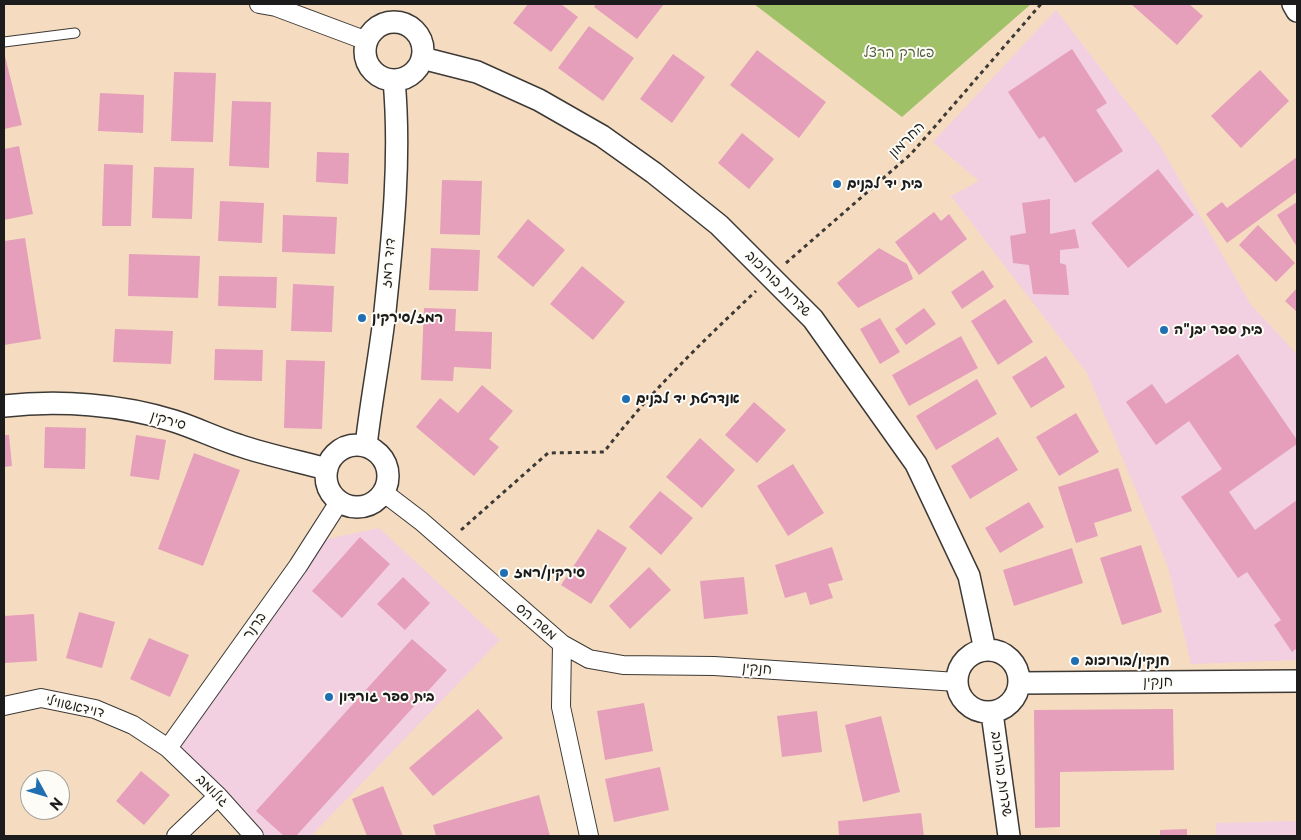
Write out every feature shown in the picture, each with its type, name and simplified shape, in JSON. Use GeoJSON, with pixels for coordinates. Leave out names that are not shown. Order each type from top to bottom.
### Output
{"type":"FeatureCollection","features":[{"type":"Feature","properties":{"kind":"street"},"geometry":{"type":"LineString","coordinates":[[259,4],[276,7],[367,41]]}},
{"type":"Feature","properties":{"kind":"street"},"geometry":{"type":"LineString","coordinates":[[1293,4],[1297,11]]}},
{"type":"Feature","properties":{"kind":"street"},"geometry":{"type":"LineString","coordinates":[[396,13],[418,34],[421,41],[422,58],[415,71],[402,79],[394,80],[377,74],[370,67],[366,59],[367,41],[378,27],[396,13]]}},
{"type":"Feature","properties":{"kind":"street","name":"שדרות בורוכוב"},"geometry":{"type":"LineString","coordinates":[[422,58],[477,72],[539,100],[602,136],[654,173],[719,225],[813,319],[916,464],[969,576],[985,650]]}},
{"type":"Feature","properties":{"kind":"street","name":"דוד רמז"},"geometry":{"type":"LineString","coordinates":[[366,446],[372,389],[385,312],[393,211],[398,121],[394,80]]}},
{"type":"Feature","properties":{"kind":"street","name":"סירקין"},"geometry":{"type":"LineString","coordinates":[[4,406],[80,404],[138,412],[173,420],[240,446],[326,469]]}},
{"type":"Feature","properties":{"kind":"street"},"geometry":{"type":"LineString","coordinates":[[356,445],[366,446],[379,454],[384,461],[388,476],[383,492],[368,505],[358,507],[339,502],[328,487],[326,469],[330,460],[341,450],[356,445]]}},
{"type":"Feature","properties":{"kind":"street","name":"משה הס"},"geometry":{"type":"LineString","coordinates":[[383,492],[446,543],[562,644],[561,707],[589,836]]}},
{"type":"Feature","properties":{"kind":"street","name":"ברנר"},"geometry":{"type":"LineString","coordinates":[[168,748],[281,590],[339,502]]}},
{"type":"Feature","properties":{"kind":"street","name":"חנקין"},"geometry":{"type":"LineString","coordinates":[[562,644],[590,659],[623,665],[714,666],[957,682]]}},
{"type":"Feature","properties":{"kind":"street"},"geometry":{"type":"LineString","coordinates":[[985,650],[996,651],[1010,659],[1018,673],[1020,683],[1010,703],[1002,710],[992,712],[971,708],[961,696],[957,682],[962,664],[968,657],[985,650]]}},
{"type":"Feature","properties":{"kind":"street","name":"חנקין"},"geometry":{"type":"LineString","coordinates":[[1020,683],[1297,681]]}},
{"type":"Feature","properties":{"kind":"street","name":"דוידאשווילי"},"geometry":{"type":"LineString","coordinates":[[4,706],[42,698],[95,709],[133,725],[168,748]]}},
{"type":"Feature","properties":{"kind":"street","name":"שדרות בורוכוב"},"geometry":{"type":"LineString","coordinates":[[992,712],[1008,836]]}},
{"type":"Feature","properties":{"kind":"street","name":"גולומב"},"geometry":{"type":"LineString","coordinates":[[168,748],[218,796],[254,836]]}},
{"type":"Feature","properties":{"kind":"street"},"geometry":{"type":"LineString","coordinates":[[176,836],[218,796]]}},
{"type":"Feature","properties":{"kind":"lane"},"geometry":{"type":"LineString","coordinates":[[4,42],[76,33]]}},
{"type":"Feature","properties":{"kind":"path","name":"החרמון"},"geometry":{"type":"LineString","coordinates":[[446,543],[548,453],[604,452],[635,411],[688,354],[772,276],[911,154],[1041,4]]}},
{"type":"Feature","properties":{"kind":"shaded area","name":"בית ספר יבנ\"ה"},"geometry":{"type":"Polygon","coordinates":[[[1056,10],[1159,144],[1251,305],[1297,354],[1297,660],[1191,664],[1168,567],[1087,373],[951,196],[979,181],[933,142],[1056,10]]]}},
{"type":"Feature","properties":{"kind":"shaded area","name":"בית ספר גורדון"},"geometry":{"type":"Polygon","coordinates":[[[379,528],[500,640],[311,836],[255,836],[173,754],[323,540],[379,528]]]}},
{"type":"Feature","properties":{"kind":"shaded area"},"geometry":{"type":"Polygon","coordinates":[[[1297,821],[1297,836],[1216,836],[1216,823],[1297,821]]]}},
{"type":"Feature","properties":{"kind":"green space","name":"פארק הרצל"},"geometry":{"type":"Polygon","coordinates":[[[754,4],[1031,4],[902,117],[754,4]]]}},
{"type":"Feature","properties":{"kind":"building"},"geometry":{"type":"Polygon","coordinates":[[[528,4],[561,4],[578,17],[551,52],[513,23],[528,4]]]}},
{"type":"Feature","properties":{"kind":"building"},"geometry":{"type":"Polygon","coordinates":[[[596,4],[664,4],[637,39],[594,7],[596,4]]]}},
{"type":"Feature","properties":{"kind":"building"},"geometry":{"type":"Polygon","coordinates":[[[1131,4],[1189,4],[1203,16],[1177,45],[1131,4]]]}},
{"type":"Feature","properties":{"kind":"building"},"geometry":{"type":"Polygon","coordinates":[[[589,26],[634,58],[603,101],[558,68],[589,26]]]}},
{"type":"Feature","properties":{"kind":"building"},"geometry":{"type":"Polygon","coordinates":[[[1072,49],[1107,103],[1096,110],[1123,151],[1075,183],[1044,136],[1039,139],[1008,92],[1072,49]]]}},
{"type":"Feature","properties":{"kind":"building"},"geometry":{"type":"Polygon","coordinates":[[[757,50],[826,102],[799,138],[730,85],[757,50]]]}},
{"type":"Feature","properties":{"kind":"building"},"geometry":{"type":"Polygon","coordinates":[[[673,54],[705,77],[672,123],[640,99],[673,54]]]}},
{"type":"Feature","properties":{"kind":"building"},"geometry":{"type":"Polygon","coordinates":[[[4,57],[22,125],[4,129],[4,57]]]}},
{"type":"Feature","properties":{"kind":"building"},"geometry":{"type":"Polygon","coordinates":[[[1260,70],[1289,101],[1241,148],[1211,116],[1260,70]]]}},
{"type":"Feature","properties":{"kind":"building"},"geometry":{"type":"Polygon","coordinates":[[[174,72],[216,73],[213,142],[171,141],[174,72]]]}},
{"type":"Feature","properties":{"kind":"building"},"geometry":{"type":"Polygon","coordinates":[[[100,93],[144,95],[143,133],[98,131],[100,93]]]}},
{"type":"Feature","properties":{"kind":"building"},"geometry":{"type":"Polygon","coordinates":[[[232,101],[271,102],[269,168],[229,166],[232,101]]]}},
{"type":"Feature","properties":{"kind":"building"},"geometry":{"type":"Polygon","coordinates":[[[742,133],[774,159],[749,189],[718,163],[742,133]]]}},
{"type":"Feature","properties":{"kind":"building"},"geometry":{"type":"Polygon","coordinates":[[[19,146],[33,214],[4,220],[4,149],[19,146]]]}},
{"type":"Feature","properties":{"kind":"building"},"geometry":{"type":"Polygon","coordinates":[[[317,152],[349,153],[348,184],[316,182],[317,152]]]}},
{"type":"Feature","properties":{"kind":"building"},"geometry":{"type":"Polygon","coordinates":[[[1297,157],[1297,192],[1227,243],[1206,214],[1222,202],[1227,208],[1297,157]]]}},
{"type":"Feature","properties":{"kind":"building"},"geometry":{"type":"Polygon","coordinates":[[[104,164],[133,165],[131,226],[102,226],[104,164]]]}},
{"type":"Feature","properties":{"kind":"building"},"geometry":{"type":"Polygon","coordinates":[[[154,167],[194,168],[192,219],[152,218],[154,167]]]}},
{"type":"Feature","properties":{"kind":"building"},"geometry":{"type":"Polygon","coordinates":[[[1158,169],[1194,215],[1128,268],[1091,223],[1158,169]]]}},
{"type":"Feature","properties":{"kind":"building"},"geometry":{"type":"Polygon","coordinates":[[[442,180],[482,181],[480,235],[440,234],[442,180]]]}},
{"type":"Feature","properties":{"kind":"building"},"geometry":{"type":"Polygon","coordinates":[[[1050,199],[1050,234],[1075,229],[1079,248],[1060,250],[1060,263],[1066,265],[1069,295],[1033,294],[1029,265],[1013,263],[1010,236],[1026,233],[1022,203],[1050,199]]]}},
{"type":"Feature","properties":{"kind":"building"},"geometry":{"type":"Polygon","coordinates":[[[220,201],[264,203],[262,243],[218,241],[220,201]]]}},
{"type":"Feature","properties":{"kind":"building"},"geometry":{"type":"Polygon","coordinates":[[[1297,202],[1297,247],[1277,215],[1297,202]]]}},
{"type":"Feature","properties":{"kind":"building"},"geometry":{"type":"Polygon","coordinates":[[[934,212],[941,221],[949,214],[967,239],[919,275],[895,242],[934,212]]]}},
{"type":"Feature","properties":{"kind":"building"},"geometry":{"type":"Polygon","coordinates":[[[283,215],[337,217],[335,254],[282,252],[283,215]]]}},
{"type":"Feature","properties":{"kind":"building"},"geometry":{"type":"Polygon","coordinates":[[[528,219],[565,250],[533,287],[497,257],[528,219]]]}},
{"type":"Feature","properties":{"kind":"building"},"geometry":{"type":"Polygon","coordinates":[[[1258,225],[1295,263],[1276,282],[1239,245],[1258,225]]]}},
{"type":"Feature","properties":{"kind":"building"},"geometry":{"type":"Polygon","coordinates":[[[25,238],[41,339],[4,345],[4,241],[25,238]]]}},
{"type":"Feature","properties":{"kind":"building"},"geometry":{"type":"Polygon","coordinates":[[[431,248],[480,250],[478,291],[429,290],[431,248]]]}},
{"type":"Feature","properties":{"kind":"building"},"geometry":{"type":"Polygon","coordinates":[[[879,248],[907,264],[913,279],[858,308],[837,283],[879,248]]]}},
{"type":"Feature","properties":{"kind":"building"},"geometry":{"type":"Polygon","coordinates":[[[129,254],[200,256],[198,298],[128,296],[129,254]]]}},
{"type":"Feature","properties":{"kind":"building"},"geometry":{"type":"Polygon","coordinates":[[[582,266],[625,302],[593,340],[550,304],[582,266]]]}},
{"type":"Feature","properties":{"kind":"building"},"geometry":{"type":"Polygon","coordinates":[[[983,270],[994,287],[962,309],[951,292],[983,270]]]}},
{"type":"Feature","properties":{"kind":"building"},"geometry":{"type":"Polygon","coordinates":[[[219,276],[277,277],[276,308],[218,306],[219,276]]]}},
{"type":"Feature","properties":{"kind":"building"},"geometry":{"type":"Polygon","coordinates":[[[293,284],[334,286],[332,332],[291,331],[293,284]]]}},
{"type":"Feature","properties":{"kind":"building"},"geometry":{"type":"Polygon","coordinates":[[[1297,288],[1297,312],[1285,301],[1297,288]]]}},
{"type":"Feature","properties":{"kind":"building"},"geometry":{"type":"Polygon","coordinates":[[[1005,299],[1033,342],[998,365],[971,321],[1005,299]]]}},
{"type":"Feature","properties":{"kind":"building"},"geometry":{"type":"Polygon","coordinates":[[[424,308],[456,309],[455,331],[492,332],[491,369],[454,367],[453,381],[421,380],[424,308]]]}},
{"type":"Feature","properties":{"kind":"building"},"geometry":{"type":"Polygon","coordinates":[[[924,308],[936,324],[906,345],[895,329],[924,308]]]}},
{"type":"Feature","properties":{"kind":"building"},"geometry":{"type":"Polygon","coordinates":[[[880,318],[900,352],[880,364],[860,329],[880,318]]]}},
{"type":"Feature","properties":{"kind":"building"},"geometry":{"type":"Polygon","coordinates":[[[115,329],[173,331],[171,364],[113,362],[115,329]]]}},
{"type":"Feature","properties":{"kind":"building"},"geometry":{"type":"Polygon","coordinates":[[[961,336],[978,368],[909,406],[892,375],[961,336]]]}},
{"type":"Feature","properties":{"kind":"building"},"geometry":{"type":"Polygon","coordinates":[[[215,349],[263,350],[262,381],[214,380],[215,349]]]}},
{"type":"Feature","properties":{"kind":"building"},"geometry":{"type":"Polygon","coordinates":[[[1238,354],[1297,440],[1297,444],[1229,492],[1255,530],[1297,500],[1297,648],[1292,652],[1274,625],[1281,620],[1247,572],[1238,578],[1181,497],[1222,469],[1189,421],[1156,445],[1126,402],[1152,384],[1166,404],[1238,354]]]}},
{"type":"Feature","properties":{"kind":"building"},"geometry":{"type":"Polygon","coordinates":[[[1046,356],[1065,387],[1031,408],[1012,377],[1046,356]]]}},
{"type":"Feature","properties":{"kind":"building"},"geometry":{"type":"Polygon","coordinates":[[[286,360],[325,361],[322,429],[284,428],[286,360]]]}},
{"type":"Feature","properties":{"kind":"building"},"geometry":{"type":"Polygon","coordinates":[[[977,379],[997,414],[936,450],[916,416],[977,379]]]}},
{"type":"Feature","properties":{"kind":"building"},"geometry":{"type":"Polygon","coordinates":[[[482,385],[513,411],[489,439],[499,447],[474,476],[416,427],[440,398],[458,413],[482,385]]]}},
{"type":"Feature","properties":{"kind":"building"},"geometry":{"type":"Polygon","coordinates":[[[754,402],[786,430],[757,463],[725,435],[754,402]]]}},
{"type":"Feature","properties":{"kind":"building"},"geometry":{"type":"Polygon","coordinates":[[[1076,413],[1099,452],[1059,476],[1036,437],[1076,413]]]}},
{"type":"Feature","properties":{"kind":"building"},"geometry":{"type":"Polygon","coordinates":[[[45,427],[86,428],[85,469],[44,468],[45,427]]]}},
{"type":"Feature","properties":{"kind":"building"},"geometry":{"type":"Polygon","coordinates":[[[4,435],[9,435],[12,466],[4,467],[4,435]]]}},
{"type":"Feature","properties":{"kind":"building"},"geometry":{"type":"Polygon","coordinates":[[[136,435],[166,440],[159,480],[130,476],[136,435]]]}},
{"type":"Feature","properties":{"kind":"building"},"geometry":{"type":"Polygon","coordinates":[[[998,437],[1018,470],[970,499],[951,466],[998,437]]]}},
{"type":"Feature","properties":{"kind":"building"},"geometry":{"type":"Polygon","coordinates":[[[700,438],[735,470],[702,508],[666,477],[700,438]]]}},
{"type":"Feature","properties":{"kind":"building"},"geometry":{"type":"Polygon","coordinates":[[[194,453],[240,470],[203,566],[158,549],[194,453]]]}},
{"type":"Feature","properties":{"kind":"building"},"geometry":{"type":"Polygon","coordinates":[[[793,464],[824,513],[788,536],[757,486],[793,464]]]}},
{"type":"Feature","properties":{"kind":"building"},"geometry":{"type":"Polygon","coordinates":[[[1118,468],[1132,511],[1094,523],[1098,536],[1076,543],[1058,487],[1118,468]]]}},
{"type":"Feature","properties":{"kind":"building"},"geometry":{"type":"Polygon","coordinates":[[[660,491],[693,518],[661,555],[629,527],[660,491]]]}},
{"type":"Feature","properties":{"kind":"building"},"geometry":{"type":"Polygon","coordinates":[[[1029,502],[1044,527],[1000,553],[985,528],[1029,502]]]}},
{"type":"Feature","properties":{"kind":"building"},"geometry":{"type":"Polygon","coordinates":[[[598,529],[627,548],[591,604],[561,585],[598,529]]]}},
{"type":"Feature","properties":{"kind":"building"},"geometry":{"type":"Polygon","coordinates":[[[360,537],[390,564],[342,618],[312,591],[360,537]]]}},
{"type":"Feature","properties":{"kind":"building"},"geometry":{"type":"Polygon","coordinates":[[[1141,545],[1162,612],[1122,625],[1100,558],[1141,545]]]}},
{"type":"Feature","properties":{"kind":"building"},"geometry":{"type":"Polygon","coordinates":[[[832,547],[843,580],[828,584],[833,598],[810,605],[806,592],[785,598],[775,565],[832,547]]]}},
{"type":"Feature","properties":{"kind":"building"},"geometry":{"type":"Polygon","coordinates":[[[1072,548],[1083,583],[1014,606],[1003,570],[1072,548]]]}},
{"type":"Feature","properties":{"kind":"building"},"geometry":{"type":"Polygon","coordinates":[[[649,567],[671,590],[630,629],[609,606],[649,567]]]}},
{"type":"Feature","properties":{"kind":"building"},"geometry":{"type":"Polygon","coordinates":[[[403,577],[430,603],[405,630],[377,604],[403,577]]]}},
{"type":"Feature","properties":{"kind":"building"},"geometry":{"type":"Polygon","coordinates":[[[744,577],[748,614],[704,619],[700,581],[744,577]]]}},
{"type":"Feature","properties":{"kind":"building"},"geometry":{"type":"Polygon","coordinates":[[[79,612],[115,622],[102,668],[66,658],[79,612]]]}},
{"type":"Feature","properties":{"kind":"building"},"geometry":{"type":"Polygon","coordinates":[[[34,614],[37,661],[4,663],[4,616],[34,614]]]}},
{"type":"Feature","properties":{"kind":"building"},"geometry":{"type":"Polygon","coordinates":[[[149,638],[189,655],[170,697],[130,679],[149,638]]]}},
{"type":"Feature","properties":{"kind":"building"},"geometry":{"type":"Polygon","coordinates":[[[412,639],[447,670],[296,836],[284,836],[256,811],[412,639]]]}},
{"type":"Feature","properties":{"kind":"building"},"geometry":{"type":"Polygon","coordinates":[[[644,703],[653,751],[605,760],[597,711],[644,703]]]}},
{"type":"Feature","properties":{"kind":"building"},"geometry":{"type":"Polygon","coordinates":[[[478,709],[503,738],[433,796],[409,768],[478,709]]]}},
{"type":"Feature","properties":{"kind":"building"},"geometry":{"type":"Polygon","coordinates":[[[1173,709],[1174,770],[1060,772],[1060,827],[1035,828],[1034,710],[1173,709]]]}},
{"type":"Feature","properties":{"kind":"building"},"geometry":{"type":"Polygon","coordinates":[[[817,711],[822,752],[782,757],[777,716],[817,711]]]}},
{"type":"Feature","properties":{"kind":"building"},"geometry":{"type":"Polygon","coordinates":[[[881,716],[900,792],[863,802],[845,725],[881,716]]]}},
{"type":"Feature","properties":{"kind":"building"},"geometry":{"type":"Polygon","coordinates":[[[660,767],[669,810],[614,822],[605,779],[660,767]]]}},
{"type":"Feature","properties":{"kind":"building"},"geometry":{"type":"Polygon","coordinates":[[[141,771],[170,795],[144,825],[116,801],[141,771]]]}},
{"type":"Feature","properties":{"kind":"building"},"geometry":{"type":"Polygon","coordinates":[[[383,786],[403,836],[367,836],[352,799],[383,786]]]}},
{"type":"Feature","properties":{"kind":"building"},"geometry":{"type":"Polygon","coordinates":[[[539,795],[550,836],[436,836],[433,825],[539,795]]]}},
{"type":"Feature","properties":{"kind":"building"},"geometry":{"type":"Polygon","coordinates":[[[921,813],[924,836],[839,836],[838,821],[921,813]]]}},
{"type":"Feature","properties":{"kind":"building"},"geometry":{"type":"Polygon","coordinates":[[[1187,829],[1187,836],[1160,836],[1160,830],[1187,829]]]}},
{"type":"Feature","properties":{"kind":"place","name":"בית יד לבנים"},"geometry":{"type":"Point","coordinates":[837,184]}},
{"type":"Feature","properties":{"kind":"place","name":"רמז/סירקין"},"geometry":{"type":"Point","coordinates":[362,318]}},
{"type":"Feature","properties":{"kind":"place","name":"בית ספר יבנ\"ה"},"geometry":{"type":"Point","coordinates":[1164,330]}},
{"type":"Feature","properties":{"kind":"place","name":"אנדרטת יד לבנים"},"geometry":{"type":"Point","coordinates":[626,399]}},
{"type":"Feature","properties":{"kind":"place","name":"סירקין/רמז"},"geometry":{"type":"Point","coordinates":[504,573]}},
{"type":"Feature","properties":{"kind":"place","name":"חנקין/בורוכוב"},"geometry":{"type":"Point","coordinates":[1075,661]}},
{"type":"Feature","properties":{"kind":"place","name":"בית ספר גורדון"},"geometry":{"type":"Point","coordinates":[329,697]}}]}
